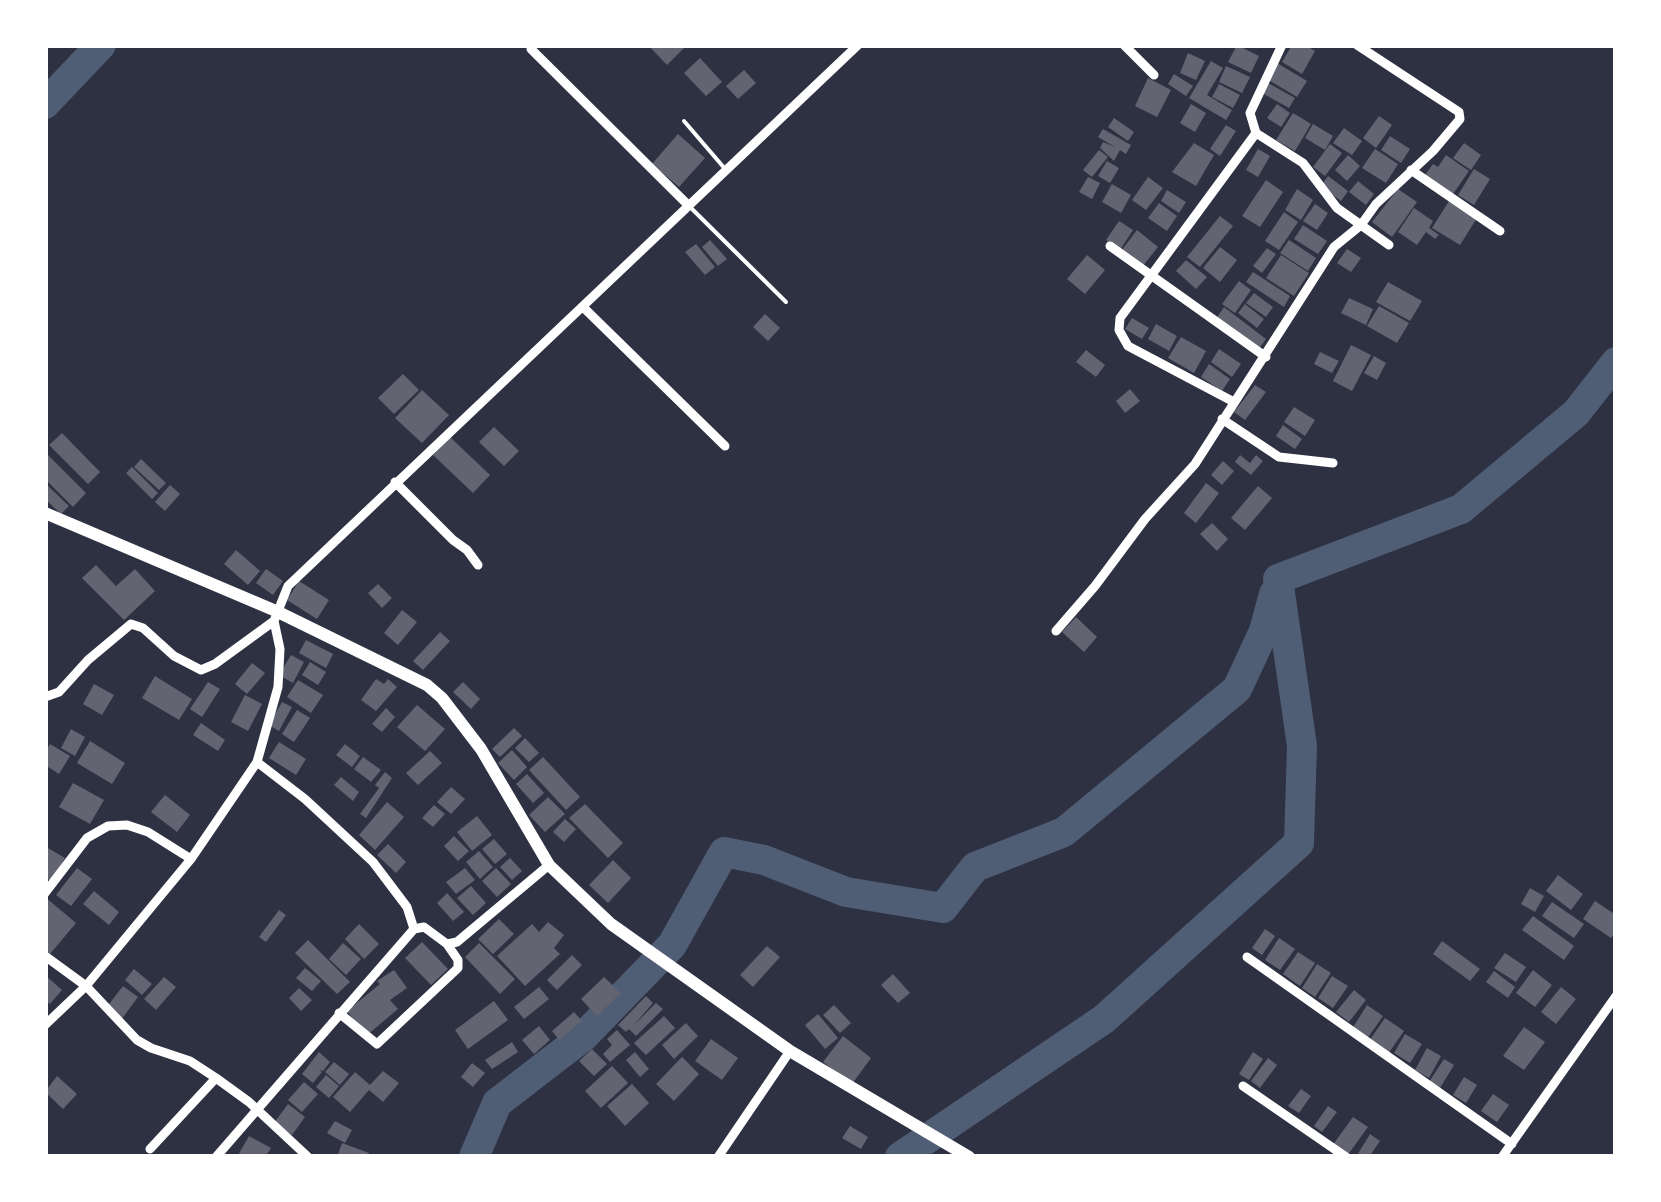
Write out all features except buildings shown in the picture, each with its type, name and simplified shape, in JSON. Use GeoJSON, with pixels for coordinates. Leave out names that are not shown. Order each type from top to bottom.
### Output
{"type":"FeatureCollection","features":[{"type":"Feature","properties":{"kind":"main road"},"geometry":{"type":"LineString","coordinates":[[45,512],[411,675],[442,698],[481,749],[549,865],[611,924],[790,1051],[970,1157]]}},
{"type":"Feature","properties":{"kind":"street"},"geometry":{"type":"LineString","coordinates":[[45,697],[59,692],[88,660],[131,624],[143,628],[174,656],[201,670],[275,616],[288,586],[858,45]]}},
{"type":"Feature","properties":{"kind":"street"},"geometry":{"type":"LineString","coordinates":[[1124,45],[1154,75]]}},
{"type":"Feature","properties":{"kind":"street"},"geometry":{"type":"LineString","coordinates":[[1282,45],[1250,113],[1256,132],[1302,163],[1337,208],[1389,244]]}},
{"type":"Feature","properties":{"kind":"street"},"geometry":{"type":"LineString","coordinates":[[1056,631],[1145,519],[1195,464],[1334,247],[1361,225],[1376,204],[1460,119],[1459,112],[1358,45]]}},
{"type":"Feature","properties":{"kind":"street"},"geometry":{"type":"LineString","coordinates":[[532,48],[689,206]]}},
{"type":"Feature","properties":{"kind":"street"},"geometry":{"type":"LineString","coordinates":[[1234,402],[1128,346],[1122,340],[1120,318],[1256,132]]}},
{"type":"Feature","properties":{"kind":"street"},"geometry":{"type":"LineString","coordinates":[[1411,170],[1500,231]]}},
{"type":"Feature","properties":{"kind":"street"},"geometry":{"type":"LineString","coordinates":[[1110,246],[1266,357]]}},
{"type":"Feature","properties":{"kind":"street"},"geometry":{"type":"LineString","coordinates":[[584,308],[724,446]]}},
{"type":"Feature","properties":{"kind":"street"},"geometry":{"type":"LineString","coordinates":[[1222,419],[1279,458],[1333,463]]}},
{"type":"Feature","properties":{"kind":"street"},"geometry":{"type":"LineString","coordinates":[[395,482],[478,565]]}},
{"type":"Feature","properties":{"kind":"street"},"geometry":{"type":"LineString","coordinates":[[45,1026],[86,986],[191,859],[257,762],[278,687],[280,649],[275,616]]}},
{"type":"Feature","properties":{"kind":"street"},"geometry":{"type":"LineString","coordinates":[[257,762],[305,799],[373,862],[407,907],[414,929]]}},
{"type":"Feature","properties":{"kind":"street"},"geometry":{"type":"LineString","coordinates":[[45,892],[86,838],[108,826],[127,825],[148,832],[191,859]]}},
{"type":"Feature","properties":{"kind":"street"},"geometry":{"type":"LineString","coordinates":[[446,944],[456,942],[549,865]]}},
{"type":"Feature","properties":{"kind":"street"},"geometry":{"type":"LineString","coordinates":[[216,1157],[256,1108],[414,929],[424,927],[446,944],[458,960],[458,968],[377,1044],[340,1013]]}},
{"type":"Feature","properties":{"kind":"street"},"geometry":{"type":"LineString","coordinates":[[45,956],[86,986],[144,1045],[190,1060],[256,1108],[308,1157]]}},
{"type":"Feature","properties":{"kind":"street"},"geometry":{"type":"LineString","coordinates":[[1246,957],[1512,1144]]}},
{"type":"Feature","properties":{"kind":"street"},"geometry":{"type":"LineString","coordinates":[[1502,1157],[1616,996]]}},
{"type":"Feature","properties":{"kind":"street"},"geometry":{"type":"LineString","coordinates":[[718,1157],[790,1051]]}},
{"type":"Feature","properties":{"kind":"street"},"geometry":{"type":"LineString","coordinates":[[150,1149],[216,1078]]}},
{"type":"Feature","properties":{"kind":"street"},"geometry":{"type":"LineString","coordinates":[[1243,1086],[1346,1157]]}},
{"type":"Feature","properties":{"kind":"lane"},"geometry":{"type":"LineString","coordinates":[[684,122],[726,170]]}},
{"type":"Feature","properties":{"kind":"lane"},"geometry":{"type":"LineString","coordinates":[[689,206],[786,302]]}},
{"type":"Feature","properties":{"kind":"waterway"},"geometry":{"type":"LineString","coordinates":[[45,104],[101,45]]}},
{"type":"Feature","properties":{"kind":"waterway"},"geometry":{"type":"LineString","coordinates":[[900,1157],[1104,1019],[1299,843],[1302,746],[1278,579],[1461,509],[1576,413],[1616,362]]}},
{"type":"Feature","properties":{"kind":"waterway"},"geometry":{"type":"LineString","coordinates":[[474,1157],[497,1103],[584,1036],[672,945],[724,852],[764,860],[846,892],[943,908],[975,867],[1064,832],[1237,689],[1264,631],[1274,594]]}}]}
